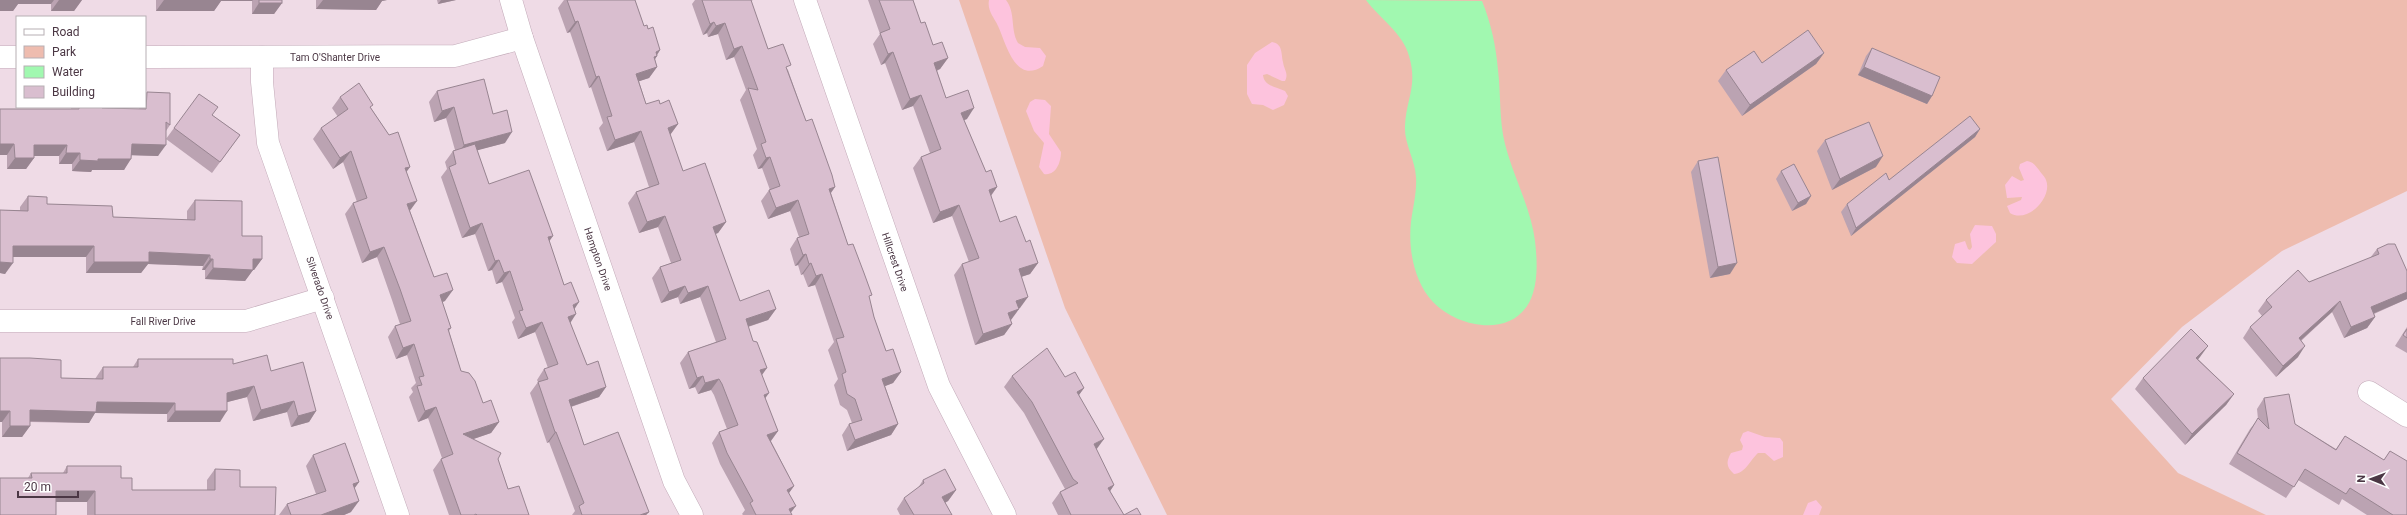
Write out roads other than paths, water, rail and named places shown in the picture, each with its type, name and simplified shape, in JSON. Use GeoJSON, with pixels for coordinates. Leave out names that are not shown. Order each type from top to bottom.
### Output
{"type":"FeatureCollection","features":[{"type":"Feature","properties":{"kind":"street","name":"Hampton Drive"},"geometry":{"type":"LineString","coordinates":[[511,0],[522,38],[674,481],[692,515]]}},
{"type":"Feature","properties":{"kind":"street","name":"Hillcrest Drive"},"geometry":{"type":"LineString","coordinates":[[805,0],[939,386],[1005,515]]}},
{"type":"Feature","properties":{"kind":"street","name":"Tam O'Shanter Drive"},"geometry":{"type":"LineString","coordinates":[[146,57],[455,56],[522,38]]}},
{"type":"Feature","properties":{"kind":"street"},"geometry":{"type":"LineString","coordinates":[[0,57],[16,57]]}},
{"type":"Feature","properties":{"kind":"street","name":"Silverado Drive"},"geometry":{"type":"LineString","coordinates":[[262,57],[262,82],[268,143],[324,298],[398,515]]}},
{"type":"Feature","properties":{"kind":"street","name":"Fall River Drive"},"geometry":{"type":"LineString","coordinates":[[0,321],[246,321],[324,298]]}},
{"type":"Feature","properties":{"kind":"street"},"geometry":{"type":"LineString","coordinates":[[2369,392],[2407,416]]}},
{"type":"Feature","properties":{"kind":"water"},"geometry":{"type":"Polygon","coordinates":[[[1366,0],[1482,1],[1493,35],[1496,52],[1503,135],[1512,168],[1530,216],[1536,247],[1537,261],[1535,287],[1526,308],[1515,318],[1502,323],[1488,325],[1473,324],[1458,319],[1444,312],[1433,302],[1421,285],[1414,265],[1410,243],[1416,177],[1414,164],[1405,133],[1406,116],[1412,84],[1409,56],[1402,40],[1366,0]]]}}]}
